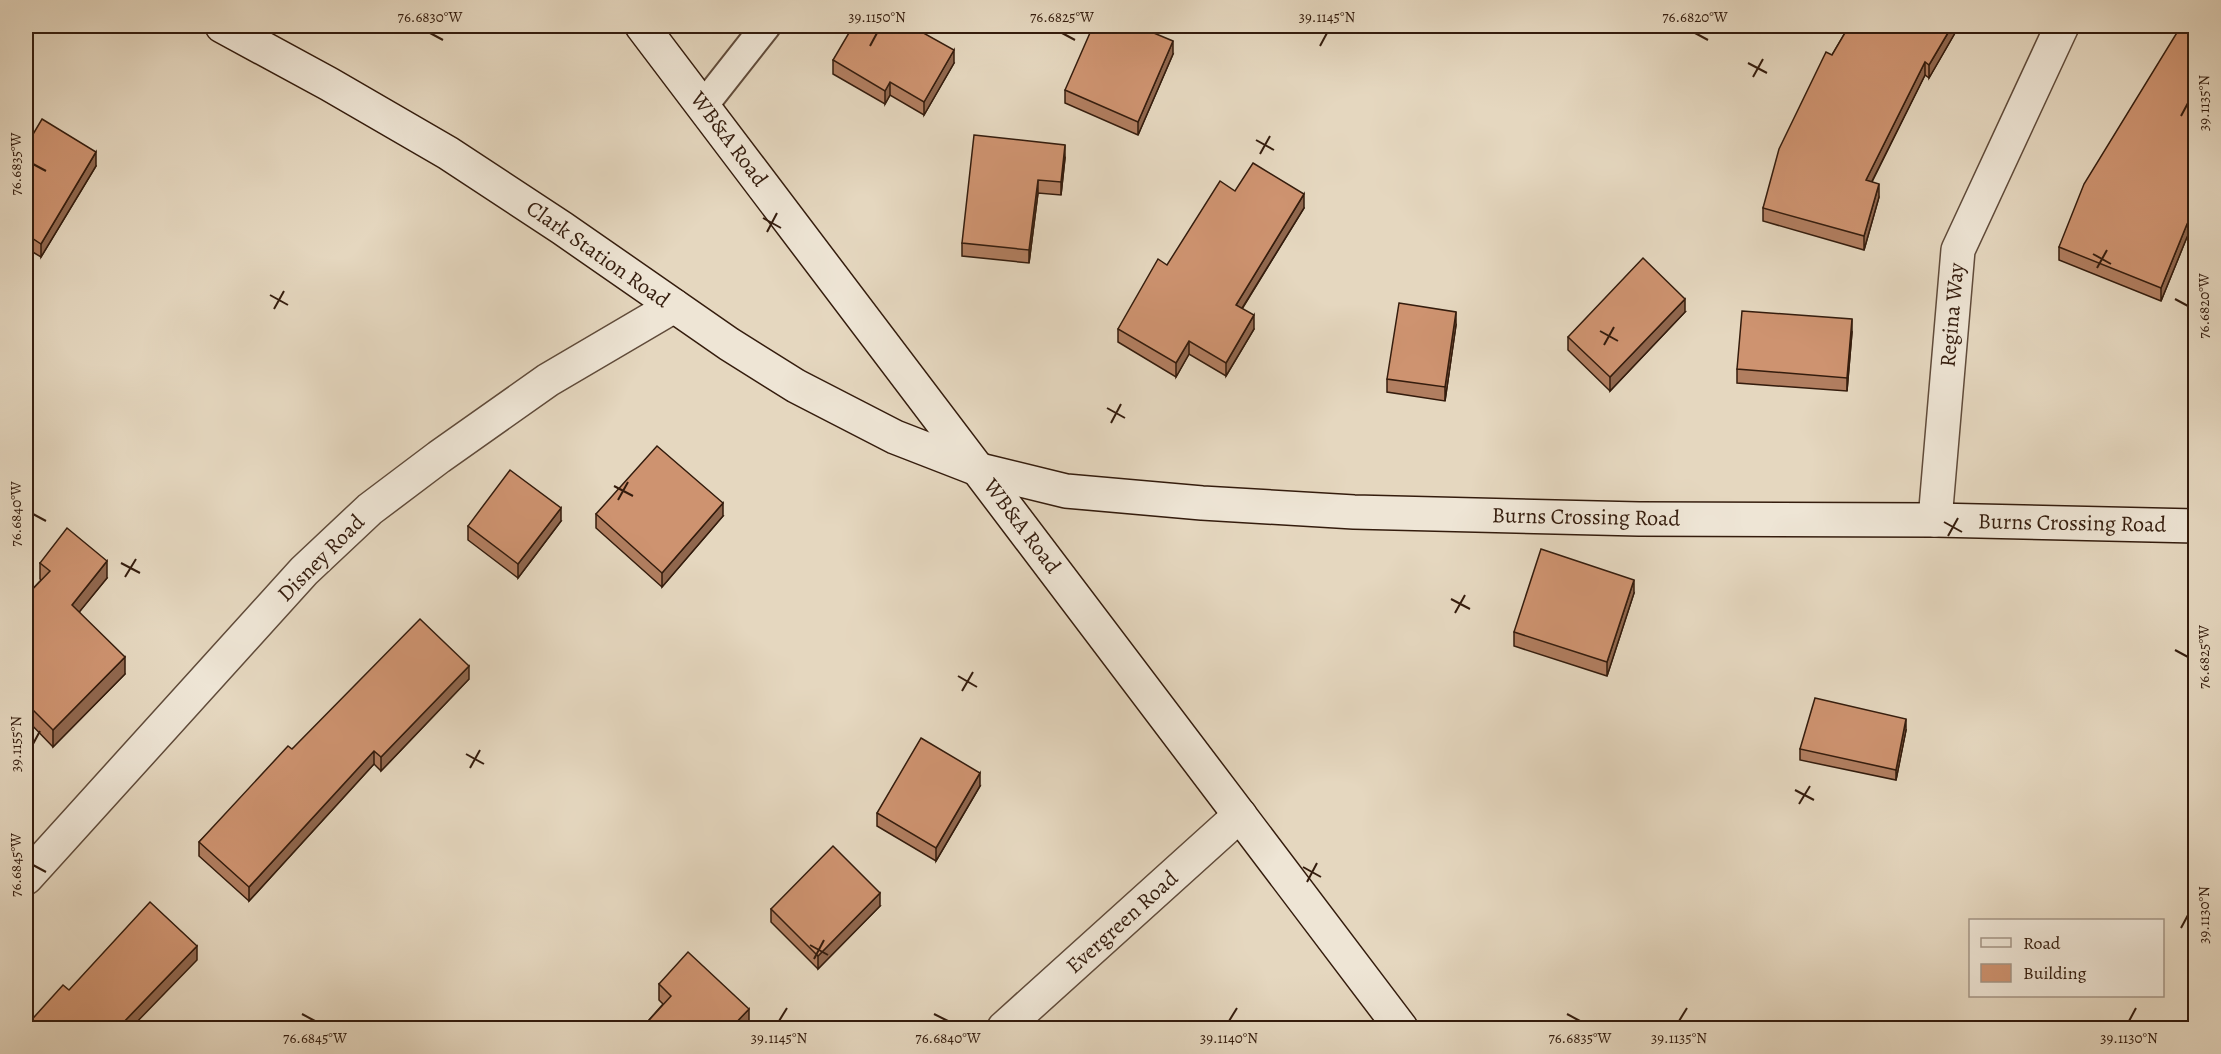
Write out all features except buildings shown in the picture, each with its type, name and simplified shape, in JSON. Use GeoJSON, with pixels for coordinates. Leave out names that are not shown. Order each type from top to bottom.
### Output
{"type":"FeatureCollection","features":[{"type":"Feature","properties":{"kind":"street","name":"Clark Station Road"},"geometry":{"type":"LineString","coordinates":[[222,26],[329,84],[448,153],[562,228],[729,344],[796,386],[895,437],[980,471]]}},
{"type":"Feature","properties":{"kind":"street","name":"WB&A Road"},"geometry":{"type":"LineString","coordinates":[[642,26],[1401,1029]]}},
{"type":"Feature","properties":{"kind":"street","name":"Regina Way"},"geometry":{"type":"LineString","coordinates":[[1935,520],[1958,250],[2062,26]]}},
{"type":"Feature","properties":{"kind":"street","name":"Disney Road"},"geometry":{"type":"LineString","coordinates":[[26,878],[304,571],[370,509],[548,380],[675,306]]}},
{"type":"Feature","properties":{"kind":"street","name":"Burns Crossing Road"},"geometry":{"type":"LineString","coordinates":[[980,471],[1066,491],[1202,503],[1354,512],[1639,519],[1935,520],[2196,526]]}},
{"type":"Feature","properties":{"kind":"street","name":"Evergreen Road"},"geometry":{"type":"LineString","coordinates":[[1004,1029],[1240,815]]}},
{"type":"Feature","properties":{"kind":"lane"},"geometry":{"type":"LineString","coordinates":[[703,106],[766,26]]}}]}
